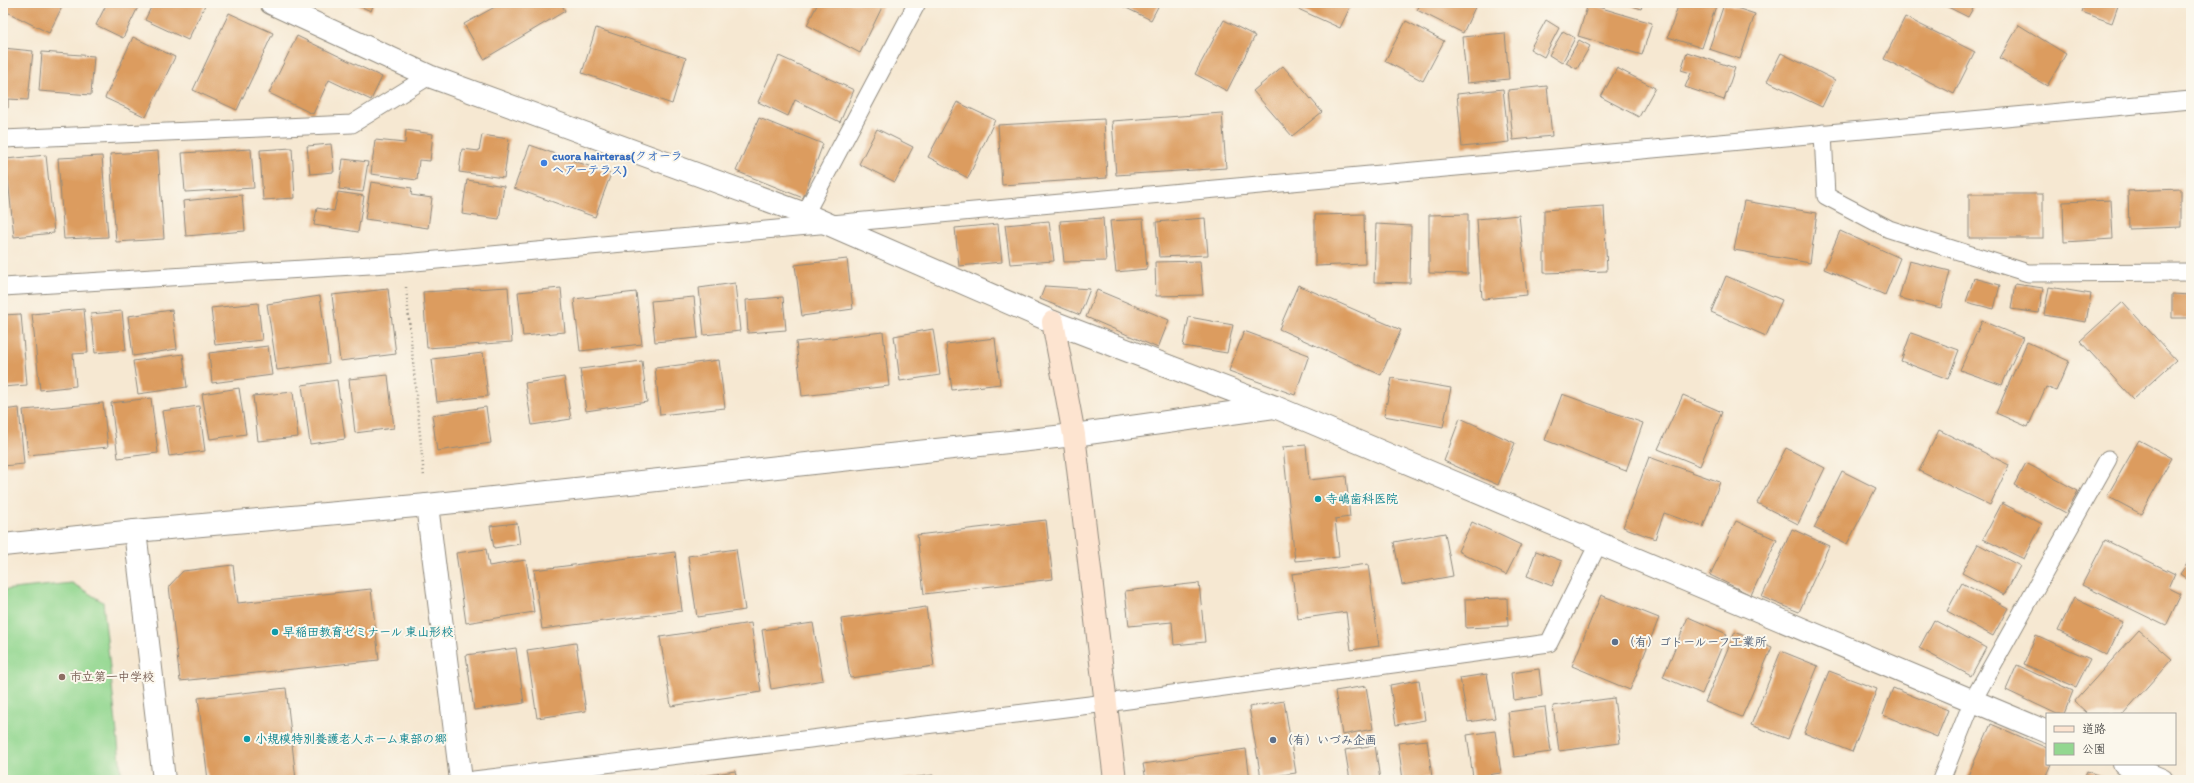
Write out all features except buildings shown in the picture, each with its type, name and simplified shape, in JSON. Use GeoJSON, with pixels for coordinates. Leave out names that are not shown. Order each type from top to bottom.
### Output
{"type":"FeatureCollection","features":[{"type":"Feature","properties":{"kind":"street"},"geometry":{"type":"LineString","coordinates":[[271,3],[430,76],[805,214],[1053,322],[1275,407],[2046,732]]}},
{"type":"Feature","properties":{"kind":"street"},"geometry":{"type":"LineString","coordinates":[[1053,322],[1074,435],[1115,780]]}},
{"type":"Feature","properties":{"kind":"street"},"geometry":{"type":"LineString","coordinates":[[3,545],[135,531],[427,505],[1074,435],[1275,407]]}},
{"type":"Feature","properties":{"kind":"street"},"geometry":{"type":"LineString","coordinates":[[427,505],[461,780]]}},
{"type":"Feature","properties":{"kind":"street"},"geometry":{"type":"LineString","coordinates":[[135,531],[164,780]]}},
{"type":"Feature","properties":{"kind":"street"},"geometry":{"type":"LineString","coordinates":[[2126,765],[2162,780]]}},
{"type":"Feature","properties":{"kind":"lane"},"geometry":{"type":"LineString","coordinates":[[805,214],[917,3]]}},
{"type":"Feature","properties":{"kind":"lane"},"geometry":{"type":"LineString","coordinates":[[3,139],[352,124],[430,76]]}},
{"type":"Feature","properties":{"kind":"lane"},"geometry":{"type":"LineString","coordinates":[[3,287],[404,263],[2191,100]]}},
{"type":"Feature","properties":{"kind":"lane"},"geometry":{"type":"LineString","coordinates":[[1823,133],[1826,196],[1889,229],[2028,273],[2191,272]]}},
{"type":"Feature","properties":{"kind":"lane"},"geometry":{"type":"LineString","coordinates":[[1941,780],[1973,700],[2108,459]]}},
{"type":"Feature","properties":{"kind":"lane"},"geometry":{"type":"LineString","coordinates":[[474,780],[1106,703],[1548,643],[1598,544]]}},
{"type":"Feature","properties":{"kind":"path"},"geometry":{"type":"LineString","coordinates":[[404,263],[427,505]]}},
{"type":"Feature","properties":{"kind":"green space","name":"市立第一中学校"},"geometry":{"type":"Polygon","coordinates":[[[72,583],[103,602],[122,780],[3,780],[3,590],[72,583]]]}},
{"type":"Feature","properties":{"kind":"place","name":"cuora hairteras(クオーラ ヘアーテラス)"},"geometry":{"type":"Point","coordinates":[544,163]}},
{"type":"Feature","properties":{"kind":"place","name":"寺嶋歯科医院"},"geometry":{"type":"Point","coordinates":[1318,499]}},
{"type":"Feature","properties":{"kind":"place","name":"早稲田教育ゼミナール 東山形校"},"geometry":{"type":"Point","coordinates":[275,632]}},
{"type":"Feature","properties":{"kind":"place","name":"（有）ゴトールーフ工業所"},"geometry":{"type":"Point","coordinates":[1615,642]}},
{"type":"Feature","properties":{"kind":"place","name":"市立第一中学校"},"geometry":{"type":"Point","coordinates":[62,677]}},
{"type":"Feature","properties":{"kind":"place","name":"小規模特別養護老人ホーム東部の郷"},"geometry":{"type":"Point","coordinates":[247,739]}},
{"type":"Feature","properties":{"kind":"place","name":"（有）いづみ企画"},"geometry":{"type":"Point","coordinates":[1273,740]}}]}
